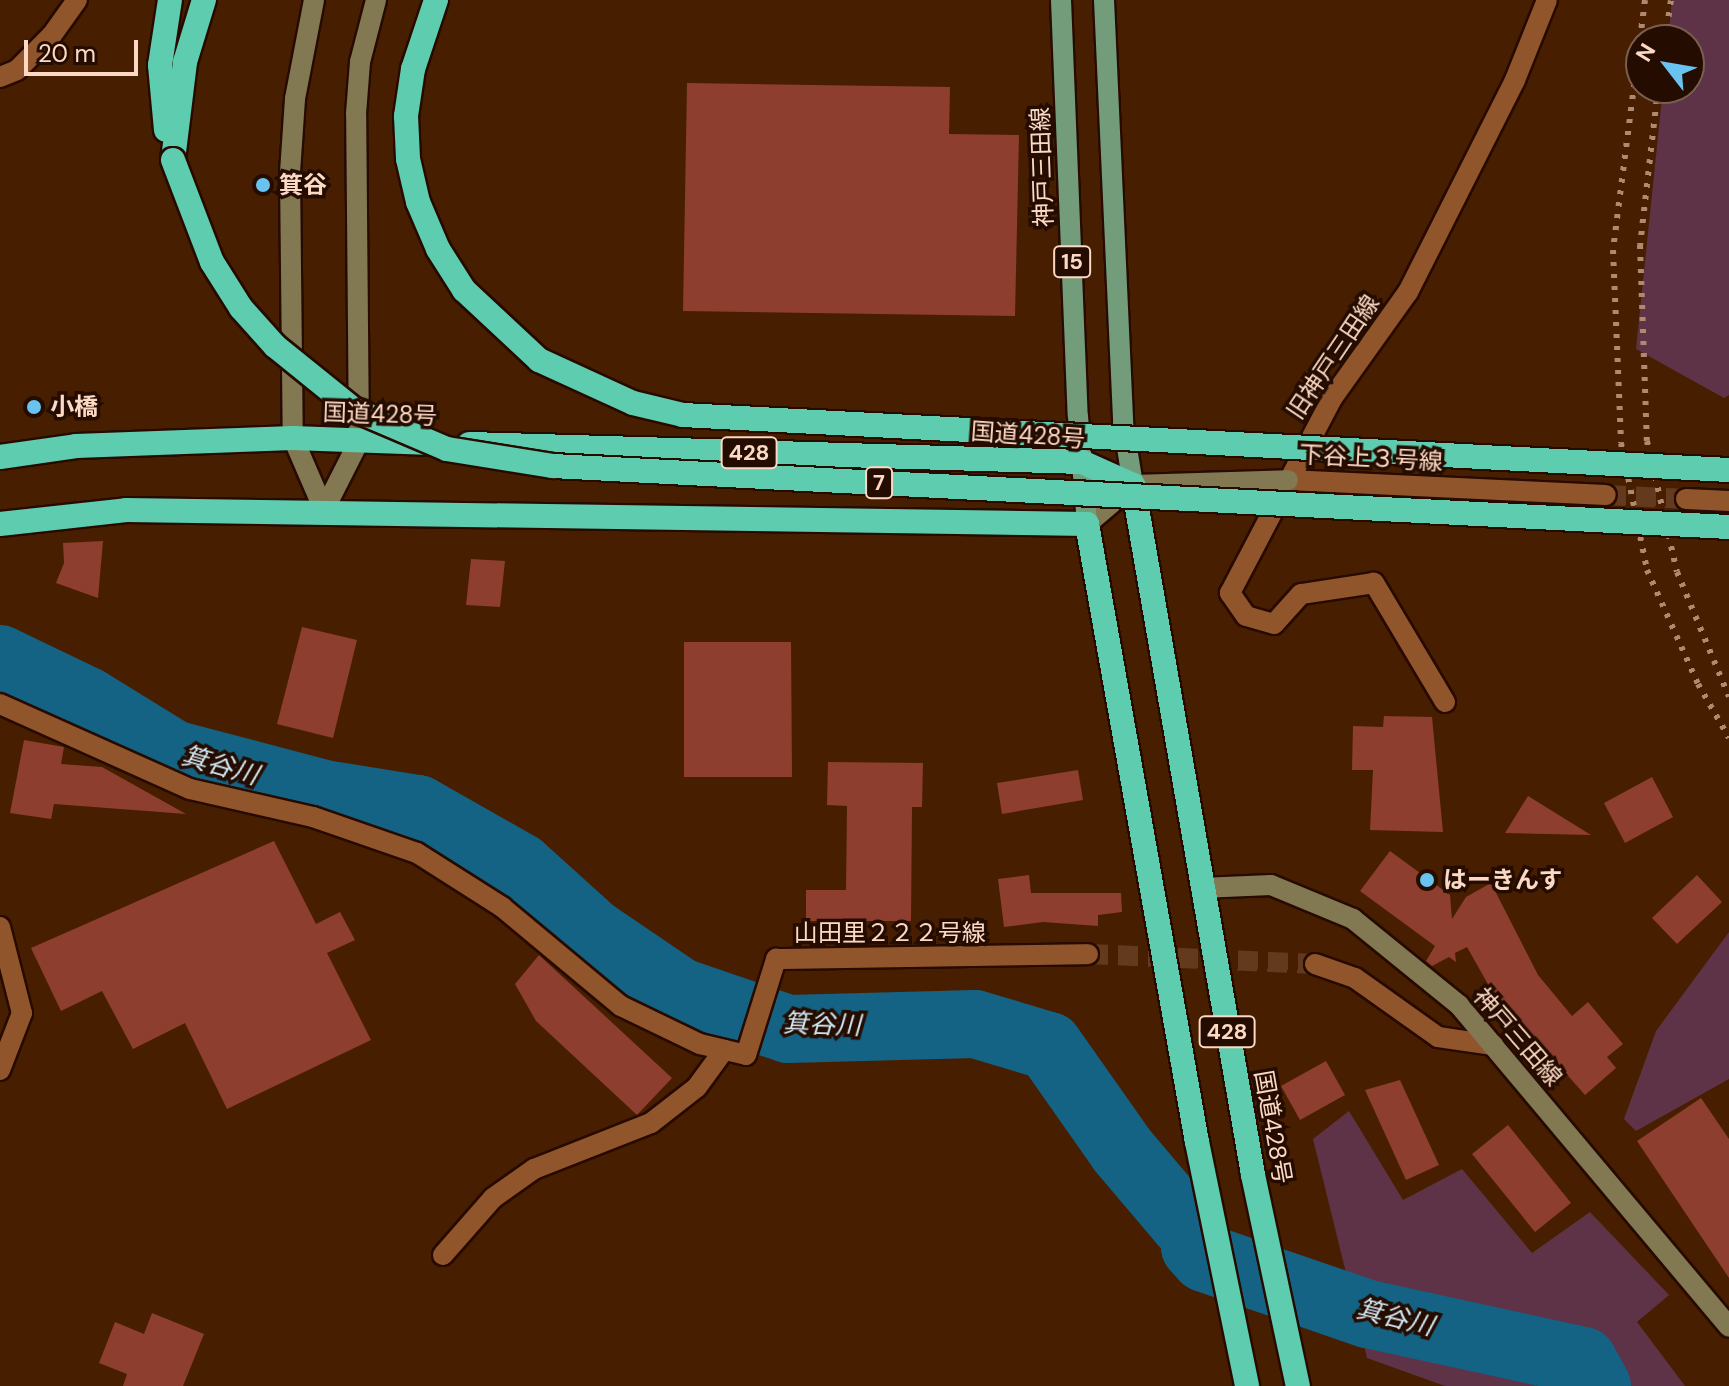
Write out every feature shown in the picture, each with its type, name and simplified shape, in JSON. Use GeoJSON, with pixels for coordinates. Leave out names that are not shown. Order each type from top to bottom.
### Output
{"type":"FeatureCollection","features":[{"type":"Feature","properties":{"kind":"highway"},"geometry":{"type":"LineString","coordinates":[[170,0],[160,65],[161,107],[173,160]]}},
{"type":"Feature","properties":{"kind":"highway"},"geometry":{"type":"LineString","coordinates":[[173,160],[185,62],[204,0]]}},
{"type":"Feature","properties":{"kind":"highway"},"geometry":{"type":"LineString","coordinates":[[436,0],[413,69],[406,116],[408,159],[418,202],[438,249],[464,290],[539,360],[633,403],[683,415],[1729,470]]}},
{"type":"Feature","properties":{"kind":"highway","name":"7"},"geometry":{"type":"LineString","coordinates":[[173,160],[212,262],[241,308],[275,346],[353,409],[447,449],[553,466],[1729,527]]}},
{"type":"Feature","properties":{"kind":"highway","name":"国道428号"},"geometry":{"type":"LineString","coordinates":[[0,457],[76,446],[293,438],[1082,462],[1133,485],[1253,1175],[1298,1386]]}},
{"type":"Feature","properties":{"kind":"highway"},"geometry":{"type":"LineString","coordinates":[[0,524],[126,510],[324,510],[1087,524]]}},
{"type":"Feature","properties":{"kind":"highway","name":"428"},"geometry":{"type":"LineString","coordinates":[[1087,524],[1197,1142],[1247,1386]]}},
{"type":"Feature","properties":{"kind":"main road","name":"神戸三田線"},"geometry":{"type":"LineString","coordinates":[[1061,0],[1087,524]]}},
{"type":"Feature","properties":{"kind":"main road","name":"15"},"geometry":{"type":"LineString","coordinates":[[1104,0],[1121,394],[1133,485]]}},
{"type":"Feature","properties":{"kind":"street"},"geometry":{"type":"LineString","coordinates":[[0,77],[17,70],[52,35],[77,0]]}},
{"type":"Feature","properties":{"kind":"street"},"geometry":{"type":"LineString","coordinates":[[314,0],[295,99],[290,173],[293,438],[324,510]]}},
{"type":"Feature","properties":{"kind":"street"},"geometry":{"type":"LineString","coordinates":[[324,510],[359,441],[356,114],[360,62],[376,0]]}},
{"type":"Feature","properties":{"kind":"street","name":"旧神戸三田線"},"geometry":{"type":"LineString","coordinates":[[1445,702],[1374,583],[1301,594],[1274,624],[1246,616],[1230,593],[1333,397],[1408,292],[1515,80],[1547,0]]}},
{"type":"Feature","properties":{"kind":"street","name":"下谷上３号線"},"geometry":{"type":"LineString","coordinates":[[1133,485],[1288,480],[1606,495]]}},
{"type":"Feature","properties":{"kind":"street"},"geometry":{"type":"LineString","coordinates":[[1087,524],[1133,485]]}},
{"type":"Feature","properties":{"kind":"street"},"geometry":{"type":"LineString","coordinates":[[1686,499],[1729,501]]}},
{"type":"Feature","properties":{"kind":"street"},"geometry":{"type":"LineString","coordinates":[[0,704],[190,789],[313,817],[417,853],[502,907],[621,1006],[700,1044],[724,1050],[697,1087],[651,1123],[534,1169],[493,1198],[443,1255]]}},
{"type":"Feature","properties":{"kind":"street","name":"神戸三田線"},"geometry":{"type":"LineString","coordinates":[[1201,888],[1271,885],[1353,919],[1459,1005],[1729,1327]]}},
{"type":"Feature","properties":{"kind":"street"},"geometry":{"type":"LineString","coordinates":[[0,927],[22,1013],[0,1070]]}},
{"type":"Feature","properties":{"kind":"street","name":"山田里２２２号線"},"geometry":{"type":"LineString","coordinates":[[724,1050],[746,1055],[769,971],[776,959],[811,956],[1021,959],[1088,954]]}},
{"type":"Feature","properties":{"kind":"street"},"geometry":{"type":"LineString","coordinates":[[1315,964],[1355,978],[1438,1037],[1493,1045]]}},
{"type":"Feature","properties":{"kind":"shaded area"},"geometry":{"type":"Polygon","coordinates":[[[1672,0],[1729,0],[1729,395],[1724,398],[1636,349],[1661,104],[1705,104],[1705,24],[1670,24],[1672,0]]]}},
{"type":"Feature","properties":{"kind":"shaded area"},"geometry":{"type":"Polygon","coordinates":[[[1729,932],[1729,1079],[1636,1131],[1624,1119],[1656,1031],[1729,932]]]}},
{"type":"Feature","properties":{"kind":"shaded area"},"geometry":{"type":"Polygon","coordinates":[[[1349,1111],[1403,1200],[1462,1169],[1532,1253],[1590,1212],[1669,1295],[1637,1322],[1685,1386],[1445,1386],[1367,1358],[1313,1139],[1349,1111]]]}},
{"type":"Feature","properties":{"kind":"building"},"geometry":{"type":"Polygon","coordinates":[[[687,83],[950,87],[949,134],[1019,135],[1015,316],[683,311],[687,83]]]}},
{"type":"Feature","properties":{"kind":"building"},"geometry":{"type":"Polygon","coordinates":[[[103,541],[98,598],[56,583],[64,563],[63,543],[103,541]]]}},
{"type":"Feature","properties":{"kind":"building"},"geometry":{"type":"Polygon","coordinates":[[[471,559],[505,561],[500,607],[466,605],[471,559]]]}},
{"type":"Feature","properties":{"kind":"building"},"geometry":{"type":"Polygon","coordinates":[[[302,627],[357,640],[333,738],[277,724],[302,627]]]}},
{"type":"Feature","properties":{"kind":"building"},"geometry":{"type":"Polygon","coordinates":[[[684,642],[791,642],[792,777],[684,777],[684,642]]]}},
{"type":"Feature","properties":{"kind":"building"},"geometry":{"type":"Polygon","coordinates":[[[1384,716],[1432,717],[1443,832],[1370,830],[1373,770],[1352,770],[1353,726],[1383,727],[1384,716]]]}},
{"type":"Feature","properties":{"kind":"building"},"geometry":{"type":"Polygon","coordinates":[[[24,740],[64,747],[61,764],[102,767],[186,814],[54,804],[51,819],[10,813],[24,740]]]}},
{"type":"Feature","properties":{"kind":"building"},"geometry":{"type":"Polygon","coordinates":[[[828,762],[923,763],[922,807],[912,807],[911,921],[806,921],[806,890],[846,890],[847,806],[827,805],[828,762]]]}},
{"type":"Feature","properties":{"kind":"building"},"geometry":{"type":"Polygon","coordinates":[[[1078,770],[1083,800],[1002,814],[997,783],[1078,770]]]}},
{"type":"Feature","properties":{"kind":"building"},"geometry":{"type":"Polygon","coordinates":[[[1652,777],[1673,817],[1625,843],[1604,803],[1652,777]]]}},
{"type":"Feature","properties":{"kind":"building"},"geometry":{"type":"Polygon","coordinates":[[[1528,796],[1591,835],[1505,833],[1528,796]]]}},
{"type":"Feature","properties":{"kind":"building"},"geometry":{"type":"Polygon","coordinates":[[[274,841],[316,924],[340,912],[355,940],[327,953],[371,1040],[227,1109],[185,1023],[133,1049],[102,991],[61,1011],[31,948],[274,841]]]}},
{"type":"Feature","properties":{"kind":"building"},"geometry":{"type":"Polygon","coordinates":[[[1390,851],[1450,895],[1452,919],[1466,897],[1491,883],[1538,975],[1572,1016],[1588,1002],[1623,1044],[1607,1057],[1616,1068],[1585,1095],[1489,986],[1467,947],[1455,953],[1456,962],[1449,957],[1432,966],[1426,961],[1435,946],[1360,891],[1390,851]]]}},
{"type":"Feature","properties":{"kind":"building"},"geometry":{"type":"Polygon","coordinates":[[[1029,875],[1031,893],[1121,893],[1122,912],[1098,915],[1098,926],[1043,922],[1004,927],[998,879],[1029,875]]]}},
{"type":"Feature","properties":{"kind":"building"},"geometry":{"type":"Polygon","coordinates":[[[1697,875],[1722,902],[1677,944],[1652,918],[1697,875]]]}},
{"type":"Feature","properties":{"kind":"building"},"geometry":{"type":"Polygon","coordinates":[[[539,955],[672,1078],[637,1115],[536,1021],[515,984],[539,955]]]}},
{"type":"Feature","properties":{"kind":"building"},"geometry":{"type":"Polygon","coordinates":[[[1326,1061],[1345,1095],[1300,1120],[1281,1086],[1326,1061]]]}},
{"type":"Feature","properties":{"kind":"building"},"geometry":{"type":"Polygon","coordinates":[[[1400,1080],[1439,1165],[1406,1180],[1365,1090],[1400,1080]]]}},
{"type":"Feature","properties":{"kind":"building"},"geometry":{"type":"Polygon","coordinates":[[[1701,1098],[1729,1139],[1729,1278],[1637,1141],[1701,1098]]]}},
{"type":"Feature","properties":{"kind":"building"},"geometry":{"type":"Polygon","coordinates":[[[1508,1125],[1571,1203],[1535,1232],[1472,1154],[1508,1125]]]}},
{"type":"Feature","properties":{"kind":"building"},"geometry":{"type":"Polygon","coordinates":[[[152,1313],[204,1334],[183,1386],[123,1386],[127,1374],[99,1363],[115,1322],[144,1334],[152,1313]]]}},
{"type":"Feature","properties":{"kind":"waterway","name":"箕谷川"},"geometry":{"type":"LineString","coordinates":[[0,659],[87,701],[173,754],[324,794],[418,809],[520,867],[593,933],[680,992],[788,1029],[975,1024],[1049,1046],[1122,1150],[1194,1235],[1195,1247],[1205,1258],[1368,1314],[1583,1361],[1597,1386]]}},
{"type":"Feature","properties":{"kind":"tunnel"},"geometry":{"type":"LineString","coordinates":[[1606,495],[1686,499]]}},
{"type":"Feature","properties":{"kind":"tunnel"},"geometry":{"type":"LineString","coordinates":[[1088,954],[1315,964]]}},
{"type":"Feature","properties":{"kind":"railway"},"geometry":{"type":"LineString","coordinates":[[1645,0],[1613,250],[1621,443],[1647,570],[1698,684],[1729,738]]}},
{"type":"Feature","properties":{"kind":"railway"},"geometry":{"type":"LineString","coordinates":[[1667,24],[1671,0]]}},
{"type":"Feature","properties":{"kind":"railway"},"geometry":{"type":"LineString","coordinates":[[1656,104],[1640,245],[1647,441],[1677,572],[1729,697]]}},
{"type":"Feature","properties":{"kind":"place","name":"箕谷"},"geometry":{"type":"Point","coordinates":[263,185]}},
{"type":"Feature","properties":{"kind":"place","name":"小橋"},"geometry":{"type":"Point","coordinates":[34,407]}},
{"type":"Feature","properties":{"kind":"place","name":"はーきんす"},"geometry":{"type":"Point","coordinates":[1427,880]}}]}
